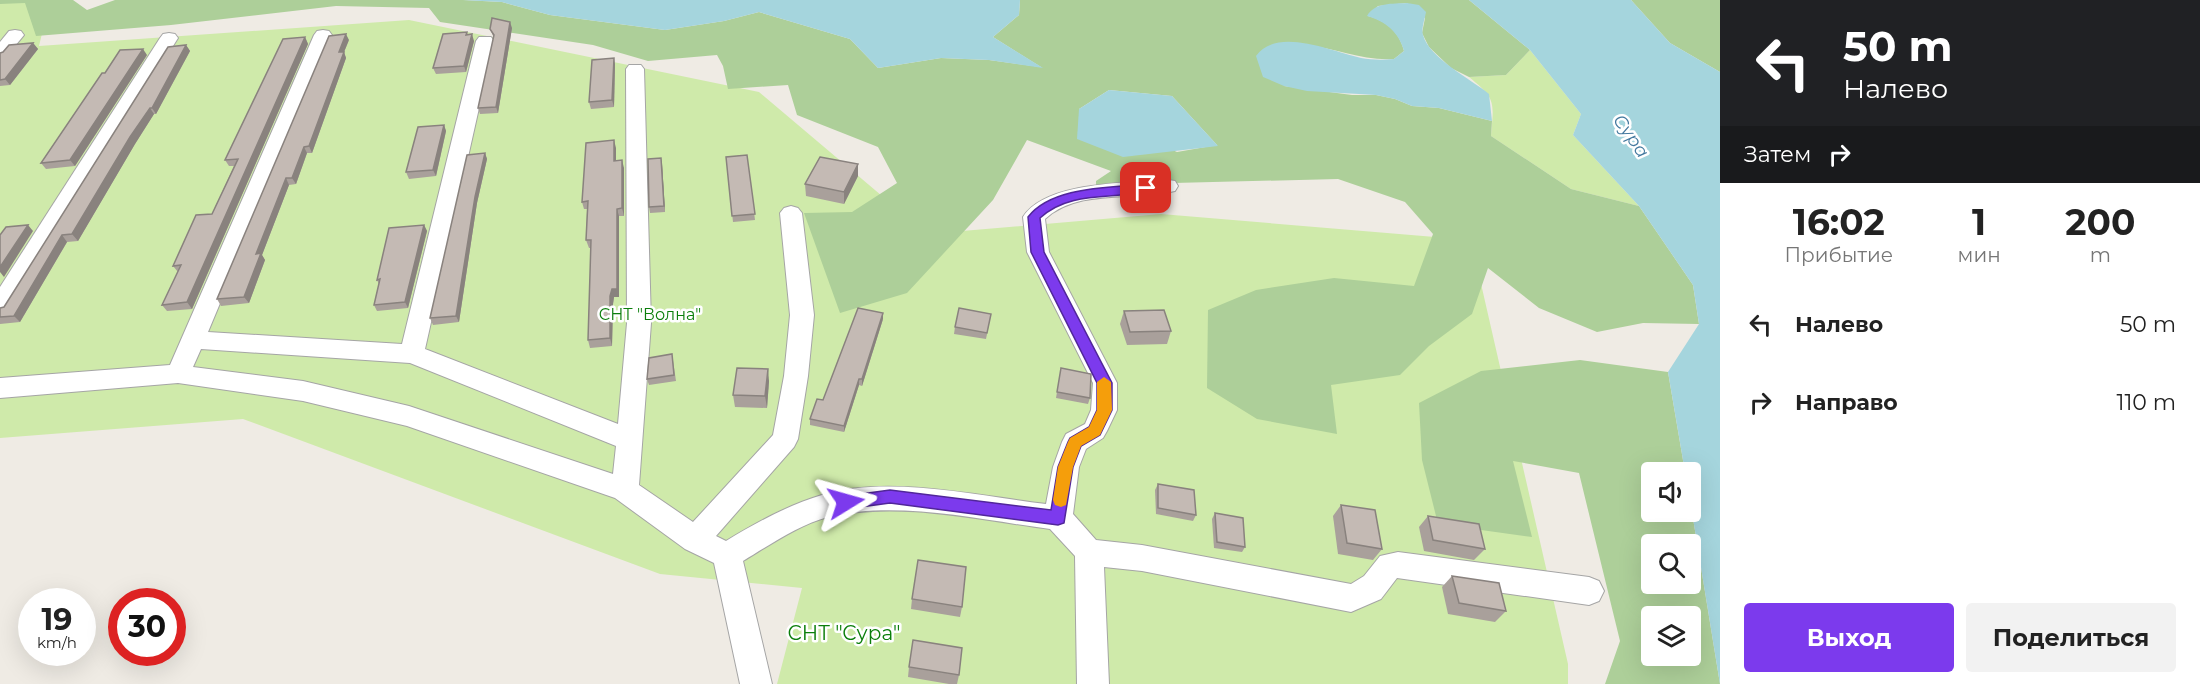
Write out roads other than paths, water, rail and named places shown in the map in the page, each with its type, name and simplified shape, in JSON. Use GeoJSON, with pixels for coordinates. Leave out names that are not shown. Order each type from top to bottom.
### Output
{"type":"FeatureCollection","features":[{"type":"Feature","properties":{"kind":"street"},"geometry":{"type":"LineString","coordinates":[[0,53],[15,35]]}},
{"type":"Feature","properties":{"kind":"street"},"geometry":{"type":"LineString","coordinates":[[178,374],[323,35]]}},
{"type":"Feature","properties":{"kind":"street"},"geometry":{"type":"LineString","coordinates":[[0,306],[170,38]]}},
{"type":"Feature","properties":{"kind":"street"},"geometry":{"type":"LineString","coordinates":[[412,354],[485,41]]}},
{"type":"Feature","properties":{"kind":"street"},"geometry":{"type":"LineString","coordinates":[[625,490],[639,323],[635,69]]}},
{"type":"Feature","properties":{"kind":"street"},"geometry":{"type":"LineString","coordinates":[[1058,518],[1066,467],[1075,442],[1094,431],[1104,410],[1104,383],[1038,252],[1034,217],[1048,204],[1082,194],[1168,186]]}},
{"type":"Feature","properties":{"kind":"street"},"geometry":{"type":"LineString","coordinates":[[695,540],[785,439],[796,376],[802,315],[791,213]]}},
{"type":"Feature","properties":{"kind":"street"},"geometry":{"type":"LineString","coordinates":[[192,340],[412,354],[629,440]]}},
{"type":"Feature","properties":{"kind":"street"},"geometry":{"type":"LineString","coordinates":[[0,388],[178,374],[303,391],[409,416],[625,490],[695,540],[727,555]]}},
{"type":"Feature","properties":{"kind":"street"},"geometry":{"type":"LineString","coordinates":[[727,555],[768,531],[825,506],[890,496],[1058,518],[1089,552],[1093,684]]}},
{"type":"Feature","properties":{"kind":"street"},"geometry":{"type":"LineString","coordinates":[[1089,552],[1142,558],[1351,598],[1364,595],[1379,583],[1390,565],[1589,591]]}},
{"type":"Feature","properties":{"kind":"street"},"geometry":{"type":"LineString","coordinates":[[727,555],[756,684]]}},
{"type":"Feature","properties":{"kind":"water"},"geometry":{"type":"Polygon","coordinates":[[[463,0],[1020,0],[1019,15],[993,37],[1043,68],[989,60],[941,58],[878,68],[850,39],[759,12],[724,21],[665,30],[550,15],[502,2],[463,0]]]}},
{"type":"Feature","properties":{"kind":"water","name":"Сура"},"geometry":{"type":"Polygon","coordinates":[[[1469,0],[1631,0],[1670,43],[1720,72],[1720,684],[1701,567],[1701,534],[1696,534],[1694,522],[1701,522],[1701,462],[1683,462],[1668,372],[1699,324],[1693,285],[1639,206],[1573,135],[1581,114],[1530,50],[1469,0]]]}},
{"type":"Feature","properties":{"kind":"water"},"geometry":{"type":"Polygon","coordinates":[[[1407,3],[1419,5],[1426,12],[1423,33],[1433,52],[1489,94],[1492,121],[1439,108],[1412,106],[1376,95],[1307,91],[1284,86],[1263,77],[1256,56],[1265,47],[1277,43],[1306,44],[1365,59],[1394,59],[1404,51],[1399,38],[1385,24],[1367,16],[1370,11],[1379,6],[1407,3]]]}},
{"type":"Feature","properties":{"kind":"water"},"geometry":{"type":"Polygon","coordinates":[[[1109,90],[1172,96],[1218,146],[1123,157],[1077,139],[1079,109],[1109,90]]]}},
{"type":"Feature","properties":{"kind":"park label","name":"СНТ \"Волна\""},"geometry":{"type":"Point","coordinates":[650,314]}},
{"type":"Feature","properties":{"kind":"park label","name":"СНТ \"Сура\""},"geometry":{"type":"Point","coordinates":[844,633]}}]}
